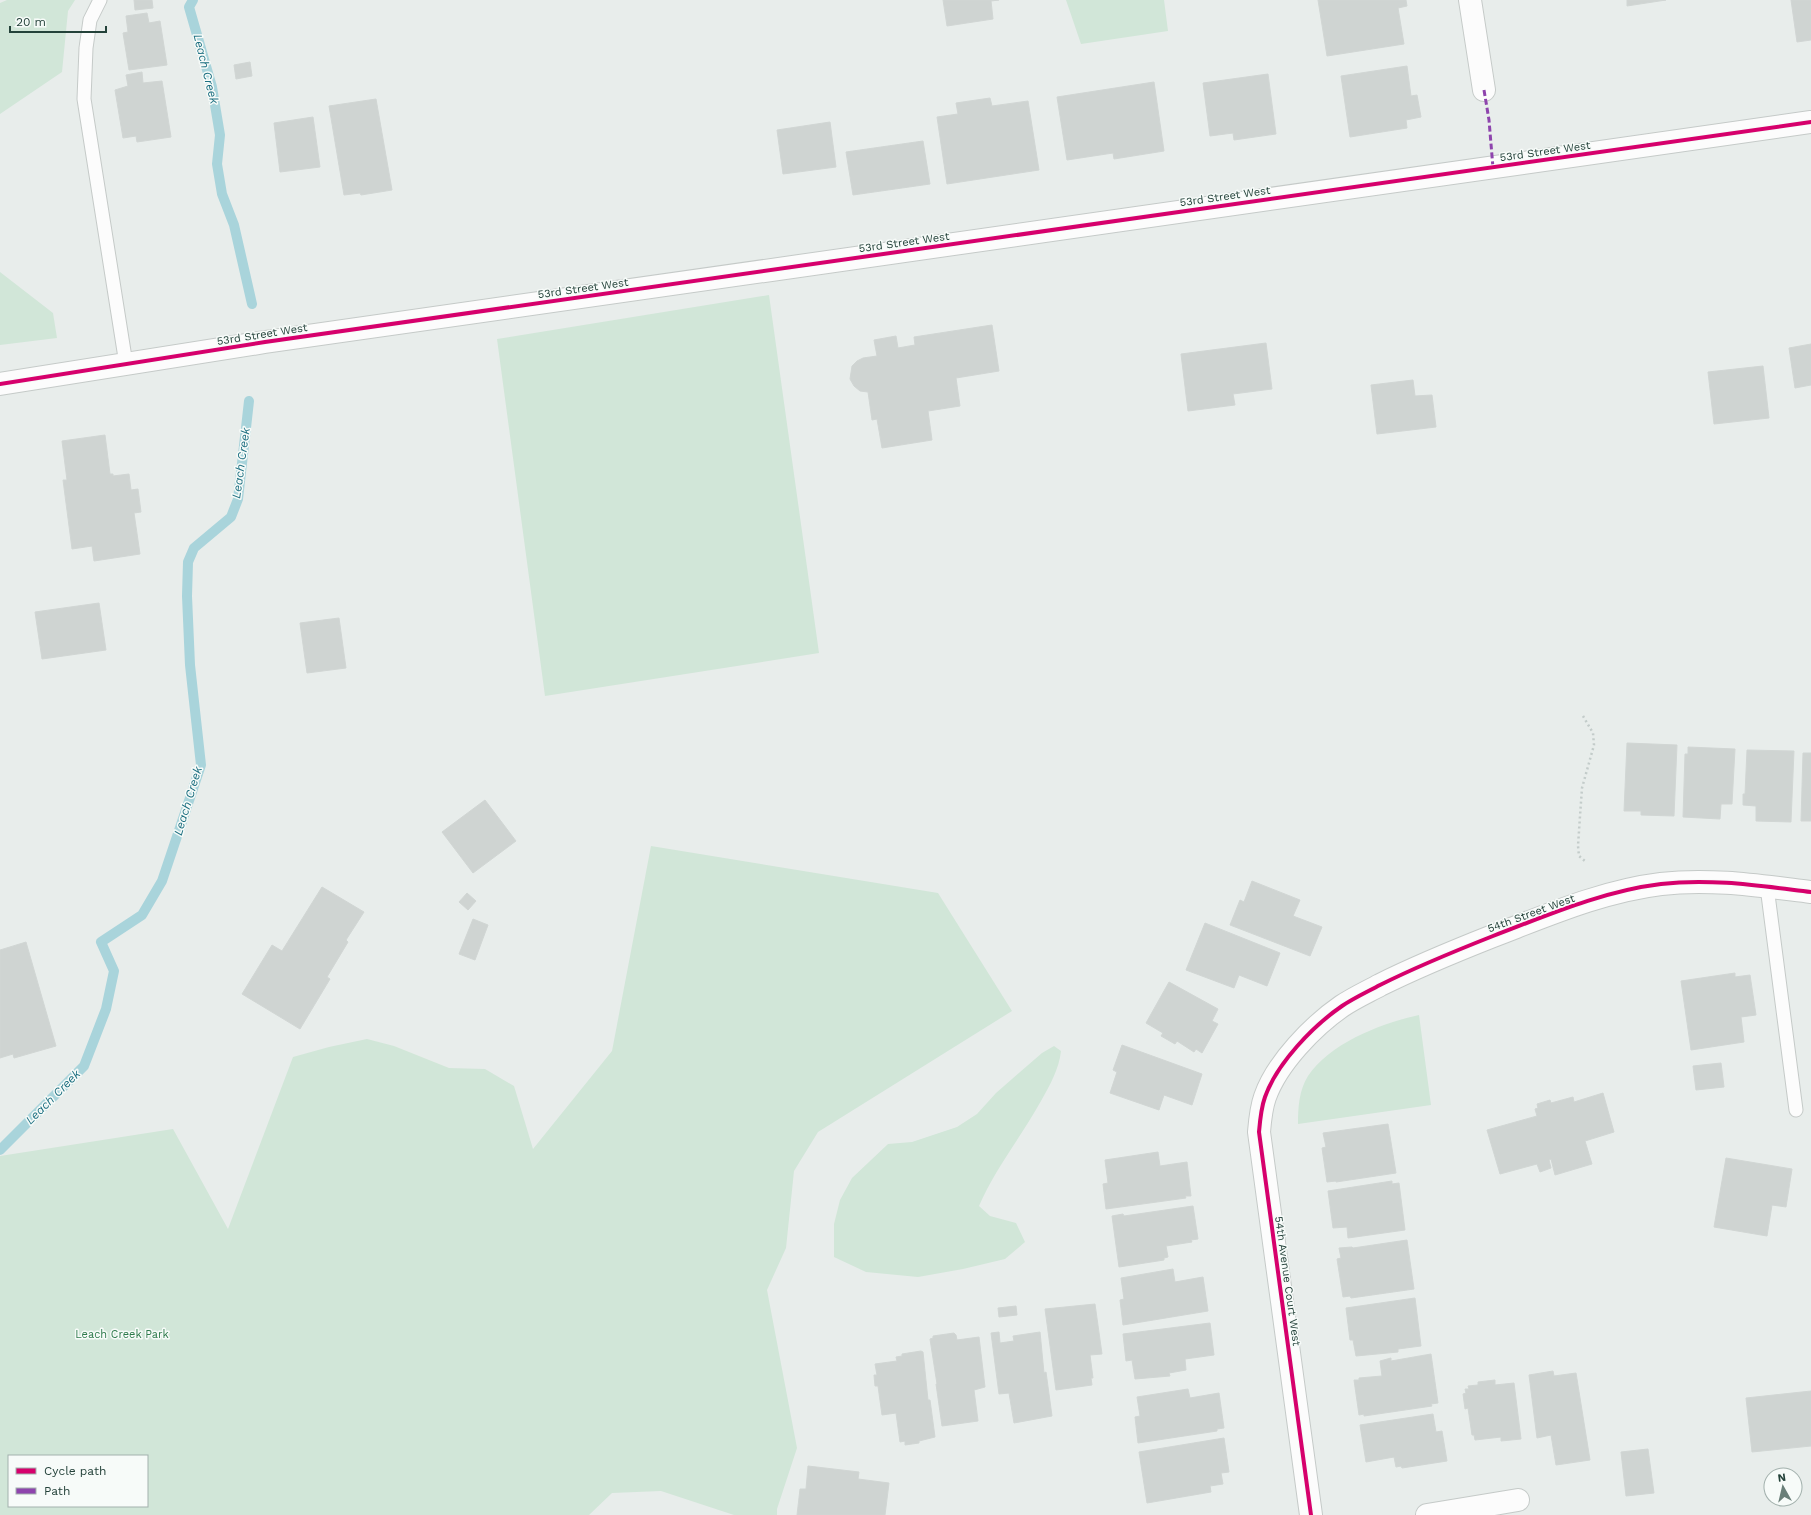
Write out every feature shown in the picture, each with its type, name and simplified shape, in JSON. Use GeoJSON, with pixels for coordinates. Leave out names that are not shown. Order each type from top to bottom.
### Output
{"type":"FeatureCollection","features":[{"type":"Feature","properties":{"kind":"street"},"geometry":{"type":"LineString","coordinates":[[1470,0],[1484,90]]}},
{"type":"Feature","properties":{"kind":"street","name":"53rd Street West"},"geometry":{"type":"LineString","coordinates":[[0,384],[265,342],[1811,122]]}},
{"type":"Feature","properties":{"kind":"street","name":"54th Street West"},"geometry":{"type":"LineString","coordinates":[[1290,1056],[1317,1026],[1342,1006],[1405,972],[1548,915],[1604,896],[1637,887],[1662,884],[1719,882],[1811,892]]}},
{"type":"Feature","properties":{"kind":"street","name":"54th Avenue Court West"},"geometry":{"type":"LineString","coordinates":[[1290,1056],[1276,1075],[1265,1096],[1258,1132],[1311,1515]]}},
{"type":"Feature","properties":{"kind":"street"},"geometry":{"type":"LineString","coordinates":[[1427,1515],[1518,1500]]}},
{"type":"Feature","properties":{"kind":"lane"},"geometry":{"type":"LineString","coordinates":[[100,0],[90,20],[86,48],[84,99],[126,364]]}},
{"type":"Feature","properties":{"kind":"lane"},"geometry":{"type":"LineString","coordinates":[[1767,887],[1796,1110]]}},
{"type":"Feature","properties":{"kind":"path"},"geometry":{"type":"LineString","coordinates":[[1583,716],[1593,733],[1594,745],[1582,788],[1580,816],[1578,846],[1580,856],[1586,862]]}},
{"type":"Feature","properties":{"kind":"green space"},"geometry":{"type":"Polygon","coordinates":[[[7,0],[75,0],[68,11],[62,72],[0,114],[0,3],[7,0]]]}},
{"type":"Feature","properties":{"kind":"green space"},"geometry":{"type":"Polygon","coordinates":[[[1066,0],[1164,0],[1168,31],[1081,44],[1066,0]]]}},
{"type":"Feature","properties":{"kind":"green space"},"geometry":{"type":"Polygon","coordinates":[[[0,272],[53,313],[57,338],[0,345],[0,272]]]}},
{"type":"Feature","properties":{"kind":"green space"},"geometry":{"type":"Polygon","coordinates":[[[769,295],[819,653],[545,696],[497,339],[769,295]]]}},
{"type":"Feature","properties":{"kind":"green space","name":"Leach Creek Park"},"geometry":{"type":"Polygon","coordinates":[[[651,846],[938,893],[1012,1011],[818,1132],[794,1171],[786,1248],[767,1290],[797,1448],[777,1509],[777,1515],[734,1515],[661,1491],[612,1493],[589,1515],[0,1515],[0,1156],[173,1129],[228,1229],[293,1057],[329,1047],[367,1039],[394,1046],[449,1068],[485,1069],[514,1086],[533,1149],[612,1051],[651,846]]]}},
{"type":"Feature","properties":{"kind":"green space"},"geometry":{"type":"Polygon","coordinates":[[[1419,1015],[1431,1105],[1298,1124],[1299,1105],[1305,1081],[1318,1064],[1329,1054],[1343,1044],[1373,1029],[1419,1015]]]}},
{"type":"Feature","properties":{"kind":"green space"},"geometry":{"type":"Polygon","coordinates":[[[1054,1046],[1061,1051],[1051,1083],[1000,1166],[979,1206],[990,1216],[1016,1223],[1025,1242],[1005,1259],[963,1269],[918,1277],[866,1272],[834,1257],[834,1224],[840,1200],[852,1178],[888,1144],[912,1142],[957,1127],[977,1114],[996,1093],[1042,1053],[1054,1046]]]}},
{"type":"Feature","properties":{"kind":"building"},"geometry":{"type":"Polygon","coordinates":[[[134,0],[152,0],[153,8],[135,10],[134,0]]]}},
{"type":"Feature","properties":{"kind":"building"},"geometry":{"type":"Polygon","coordinates":[[[943,0],[999,0],[991,1],[993,19],[947,26],[943,0]]]}},
{"type":"Feature","properties":{"kind":"building"},"geometry":{"type":"Polygon","coordinates":[[[1318,0],[1406,0],[1407,6],[1398,8],[1404,44],[1327,56],[1318,0]]]}},
{"type":"Feature","properties":{"kind":"building"},"geometry":{"type":"Polygon","coordinates":[[[1627,0],[1666,0],[1627,6],[1627,0]]]}},
{"type":"Feature","properties":{"kind":"building"},"geometry":{"type":"Polygon","coordinates":[[[1791,0],[1811,0],[1811,40],[1797,42],[1791,0]]]}},
{"type":"Feature","properties":{"kind":"building"},"geometry":{"type":"Polygon","coordinates":[[[147,13],[149,23],[160,21],[167,65],[129,70],[123,33],[128,32],[126,16],[147,13]]]}},
{"type":"Feature","properties":{"kind":"building"},"geometry":{"type":"Polygon","coordinates":[[[250,62],[252,76],[236,79],[234,65],[250,62]]]}},
{"type":"Feature","properties":{"kind":"building"},"geometry":{"type":"Polygon","coordinates":[[[1407,66],[1411,96],[1417,95],[1421,117],[1406,120],[1407,128],[1350,137],[1341,76],[1407,66]]]}},
{"type":"Feature","properties":{"kind":"building"},"geometry":{"type":"Polygon","coordinates":[[[142,72],[143,83],[162,81],[171,137],[137,142],[136,136],[123,138],[115,90],[128,86],[126,75],[142,72]]]}},
{"type":"Feature","properties":{"kind":"building"},"geometry":{"type":"Polygon","coordinates":[[[1268,74],[1276,134],[1234,140],[1233,133],[1210,136],[1203,83],[1268,74]]]}},
{"type":"Feature","properties":{"kind":"building"},"geometry":{"type":"Polygon","coordinates":[[[1154,82],[1164,151],[1114,159],[1113,153],[1067,160],[1057,97],[1154,82]]]}},
{"type":"Feature","properties":{"kind":"building"},"geometry":{"type":"Polygon","coordinates":[[[990,98],[992,106],[1028,101],[1039,170],[947,184],[937,117],[958,114],[956,103],[990,98]]]}},
{"type":"Feature","properties":{"kind":"building"},"geometry":{"type":"Polygon","coordinates":[[[376,99],[392,190],[361,195],[360,193],[344,195],[329,106],[376,99]]]}},
{"type":"Feature","properties":{"kind":"building"},"geometry":{"type":"Polygon","coordinates":[[[313,117],[320,167],[280,172],[274,123],[313,117]]]}},
{"type":"Feature","properties":{"kind":"building"},"geometry":{"type":"Polygon","coordinates":[[[830,122],[836,167],[783,174],[777,130],[830,122]]]}},
{"type":"Feature","properties":{"kind":"building"},"geometry":{"type":"Polygon","coordinates":[[[923,141],[930,184],[853,195],[846,152],[923,141]]]}},
{"type":"Feature","properties":{"kind":"building"},"geometry":{"type":"Polygon","coordinates":[[[992,325],[999,371],[956,378],[960,406],[928,411],[932,440],[882,448],[877,419],[872,420],[868,392],[860,391],[854,386],[850,379],[852,366],[857,361],[863,358],[877,356],[874,340],[896,336],[898,348],[915,345],[914,337],[992,325]]]}},
{"type":"Feature","properties":{"kind":"building"},"geometry":{"type":"Polygon","coordinates":[[[1266,343],[1272,389],[1233,394],[1235,405],[1188,411],[1181,354],[1266,343]]]}},
{"type":"Feature","properties":{"kind":"building"},"geometry":{"type":"Polygon","coordinates":[[[1811,344],[1811,385],[1795,388],[1789,348],[1811,344]]]}},
{"type":"Feature","properties":{"kind":"building"},"geometry":{"type":"Polygon","coordinates":[[[1763,366],[1769,418],[1714,424],[1708,372],[1763,366]]]}},
{"type":"Feature","properties":{"kind":"building"},"geometry":{"type":"Polygon","coordinates":[[[1413,380],[1415,396],[1432,395],[1436,427],[1377,434],[1371,385],[1413,380]]]}},
{"type":"Feature","properties":{"kind":"building"},"geometry":{"type":"Polygon","coordinates":[[[105,435],[110,474],[113,474],[113,476],[129,474],[131,490],[138,489],[141,512],[134,513],[140,554],[94,561],[92,546],[72,549],[63,480],[67,480],[62,441],[105,435]]]}},
{"type":"Feature","properties":{"kind":"building"},"geometry":{"type":"Polygon","coordinates":[[[99,603],[106,650],[42,659],[35,612],[99,603]]]}},
{"type":"Feature","properties":{"kind":"building"},"geometry":{"type":"Polygon","coordinates":[[[339,618],[346,668],[307,673],[300,623],[339,618]]]}},
{"type":"Feature","properties":{"kind":"building"},"geometry":{"type":"Polygon","coordinates":[[[1627,743],[1677,745],[1674,816],[1641,815],[1641,811],[1624,811],[1627,743]]]}},
{"type":"Feature","properties":{"kind":"building"},"geometry":{"type":"Polygon","coordinates":[[[1688,747],[1735,749],[1732,804],[1721,804],[1720,819],[1683,817],[1685,754],[1688,754],[1688,747]]]}},
{"type":"Feature","properties":{"kind":"building"},"geometry":{"type":"Polygon","coordinates":[[[1747,750],[1794,751],[1791,822],[1756,821],[1756,806],[1743,805],[1747,750]]]}},
{"type":"Feature","properties":{"kind":"building"},"geometry":{"type":"Polygon","coordinates":[[[1803,753],[1811,753],[1811,821],[1801,821],[1803,753]]]}},
{"type":"Feature","properties":{"kind":"building"},"geometry":{"type":"Polygon","coordinates":[[[485,800],[516,841],[473,873],[442,832],[485,800]]]}},
{"type":"Feature","properties":{"kind":"building"},"geometry":{"type":"Polygon","coordinates":[[[1252,881],[1300,900],[1293,916],[1322,927],[1310,956],[1230,925],[1240,900],[1244,902],[1252,881]]]}},
{"type":"Feature","properties":{"kind":"building"},"geometry":{"type":"Polygon","coordinates":[[[322,887],[364,912],[346,940],[348,942],[327,977],[330,979],[300,1029],[242,994],[272,945],[282,951],[322,887]]]}},
{"type":"Feature","properties":{"kind":"building"},"geometry":{"type":"Polygon","coordinates":[[[467,893],[476,901],[468,910],[459,902],[467,893]]]}},
{"type":"Feature","properties":{"kind":"building"},"geometry":{"type":"Polygon","coordinates":[[[473,919],[488,925],[475,960],[459,954],[473,919]]]}},
{"type":"Feature","properties":{"kind":"building"},"geometry":{"type":"Polygon","coordinates":[[[1205,923],[1280,953],[1267,986],[1239,975],[1234,988],[1186,970],[1205,923]]]}},
{"type":"Feature","properties":{"kind":"building"},"geometry":{"type":"Polygon","coordinates":[[[26,942],[56,1046],[14,1058],[13,1054],[0,1058],[0,950],[26,942]]]}},
{"type":"Feature","properties":{"kind":"building"},"geometry":{"type":"Polygon","coordinates":[[[1735,973],[1735,977],[1750,975],[1756,1015],[1741,1017],[1744,1042],[1691,1050],[1681,981],[1735,973]]]}},
{"type":"Feature","properties":{"kind":"building"},"geometry":{"type":"Polygon","coordinates":[[[1169,982],[1218,1009],[1212,1021],[1218,1024],[1202,1053],[1196,1049],[1194,1052],[1177,1041],[1175,1044],[1161,1036],[1163,1033],[1146,1023],[1169,982]]]}},
{"type":"Feature","properties":{"kind":"building"},"geometry":{"type":"Polygon","coordinates":[[[1122,1045],[1202,1074],[1192,1105],[1164,1095],[1159,1110],[1110,1093],[1117,1072],[1113,1070],[1122,1045]]]}},
{"type":"Feature","properties":{"kind":"building"},"geometry":{"type":"Polygon","coordinates":[[[1721,1063],[1724,1087],[1696,1090],[1693,1066],[1721,1063]]]}},
{"type":"Feature","properties":{"kind":"building"},"geometry":{"type":"Polygon","coordinates":[[[1603,1093],[1614,1132],[1585,1141],[1592,1164],[1555,1175],[1551,1159],[1549,1160],[1551,1168],[1540,1172],[1537,1164],[1500,1174],[1487,1130],[1537,1116],[1535,1109],[1538,1108],[1537,1104],[1550,1100],[1551,1103],[1573,1097],[1574,1102],[1603,1093]]]}},
{"type":"Feature","properties":{"kind":"building"},"geometry":{"type":"Polygon","coordinates":[[[1388,1124],[1396,1173],[1327,1182],[1322,1148],[1326,1147],[1323,1133],[1388,1124]]]}},
{"type":"Feature","properties":{"kind":"building"},"geometry":{"type":"Polygon","coordinates":[[[1158,1152],[1160,1166],[1187,1162],[1191,1196],[1185,1196],[1186,1198],[1106,1209],[1103,1184],[1108,1183],[1105,1160],[1158,1152]]]}},
{"type":"Feature","properties":{"kind":"building"},"geometry":{"type":"Polygon","coordinates":[[[1726,1158],[1792,1169],[1786,1207],[1772,1205],[1767,1236],[1714,1227],[1726,1158]]]}},
{"type":"Feature","properties":{"kind":"building"},"geometry":{"type":"Polygon","coordinates":[[[1392,1181],[1392,1184],[1399,1183],[1405,1230],[1348,1238],[1347,1227],[1333,1228],[1328,1191],[1392,1181]]]}},
{"type":"Feature","properties":{"kind":"building"},"geometry":{"type":"Polygon","coordinates":[[[1193,1206],[1198,1239],[1191,1240],[1192,1242],[1166,1246],[1168,1257],[1164,1258],[1164,1260],[1119,1267],[1112,1216],[1123,1214],[1124,1216],[1193,1206]]]}},
{"type":"Feature","properties":{"kind":"building"},"geometry":{"type":"Polygon","coordinates":[[[1407,1240],[1414,1289],[1351,1298],[1350,1296],[1343,1297],[1337,1259],[1341,1258],[1339,1248],[1353,1248],[1407,1240]]]}},
{"type":"Feature","properties":{"kind":"building"},"geometry":{"type":"Polygon","coordinates":[[[1173,1269],[1175,1282],[1203,1277],[1208,1311],[1123,1325],[1120,1300],[1124,1299],[1121,1278],[1173,1269]]]}},
{"type":"Feature","properties":{"kind":"building"},"geometry":{"type":"Polygon","coordinates":[[[1415,1298],[1421,1346],[1398,1349],[1398,1352],[1356,1356],[1353,1340],[1350,1340],[1346,1308],[1415,1298]]]}},
{"type":"Feature","properties":{"kind":"building"},"geometry":{"type":"Polygon","coordinates":[[[1095,1304],[1102,1354],[1090,1355],[1093,1378],[1091,1378],[1092,1385],[1056,1390],[1045,1309],[1095,1304]]]}},
{"type":"Feature","properties":{"kind":"building"},"geometry":{"type":"Polygon","coordinates":[[[1016,1306],[1017,1315],[999,1317],[998,1308],[1016,1306]]]}},
{"type":"Feature","properties":{"kind":"building"},"geometry":{"type":"Polygon","coordinates":[[[1210,1323],[1214,1355],[1185,1359],[1186,1370],[1169,1373],[1170,1376],[1135,1379],[1132,1360],[1126,1361],[1123,1334],[1210,1323]]]}},
{"type":"Feature","properties":{"kind":"building"},"geometry":{"type":"Polygon","coordinates":[[[999,1332],[1000,1343],[1014,1341],[1013,1336],[1040,1332],[1044,1373],[1046,1372],[1052,1416],[1014,1423],[1009,1393],[999,1394],[991,1333],[999,1332]]]}},
{"type":"Feature","properties":{"kind":"building"},"geometry":{"type":"Polygon","coordinates":[[[954,1333],[957,1340],[979,1337],[985,1387],[974,1390],[978,1421],[942,1426],[930,1339],[933,1338],[933,1336],[954,1333]]]}},
{"type":"Feature","properties":{"kind":"building"},"geometry":{"type":"Polygon","coordinates":[[[923,1352],[928,1400],[930,1400],[935,1437],[919,1441],[919,1443],[905,1445],[905,1441],[900,1442],[896,1413],[882,1415],[878,1386],[875,1386],[874,1375],[877,1375],[875,1364],[897,1361],[896,1357],[902,1356],[902,1354],[923,1352]]]}},
{"type":"Feature","properties":{"kind":"building"},"geometry":{"type":"Polygon","coordinates":[[[1431,1354],[1438,1403],[1431,1404],[1432,1406],[1364,1416],[1364,1414],[1359,1415],[1354,1380],[1359,1380],[1359,1378],[1382,1376],[1380,1361],[1391,1358],[1391,1361],[1431,1354]]]}},
{"type":"Feature","properties":{"kind":"building"},"geometry":{"type":"Polygon","coordinates":[[[1553,1371],[1554,1376],[1576,1373],[1590,1460],[1556,1465],[1551,1435],[1537,1438],[1529,1375],[1553,1371]]]}},
{"type":"Feature","properties":{"kind":"building"},"geometry":{"type":"Polygon","coordinates":[[[1495,1380],[1495,1385],[1514,1383],[1521,1439],[1501,1441],[1501,1437],[1475,1440],[1474,1435],[1472,1435],[1468,1408],[1465,1409],[1463,1394],[1466,1393],[1465,1389],[1469,1389],[1468,1386],[1478,1385],[1478,1382],[1495,1380]]]}},
{"type":"Feature","properties":{"kind":"building"},"geometry":{"type":"Polygon","coordinates":[[[1188,1389],[1190,1398],[1219,1393],[1224,1428],[1217,1429],[1217,1431],[1138,1443],[1135,1417],[1140,1416],[1137,1397],[1188,1389]]]}},
{"type":"Feature","properties":{"kind":"building"},"geometry":{"type":"Polygon","coordinates":[[[1811,1391],[1811,1446],[1752,1452],[1746,1398],[1811,1391]]]}},
{"type":"Feature","properties":{"kind":"building"},"geometry":{"type":"Polygon","coordinates":[[[1433,1414],[1436,1432],[1442,1431],[1447,1461],[1402,1468],[1401,1466],[1396,1467],[1394,1457],[1366,1462],[1360,1425],[1433,1414]]]}},
{"type":"Feature","properties":{"kind":"building"},"geometry":{"type":"Polygon","coordinates":[[[1224,1438],[1229,1472],[1221,1473],[1223,1484],[1210,1486],[1211,1492],[1147,1503],[1139,1452],[1224,1438]]]}},
{"type":"Feature","properties":{"kind":"building"},"geometry":{"type":"Polygon","coordinates":[[[1648,1449],[1654,1493],[1626,1496],[1621,1452],[1648,1449]]]}},
{"type":"Feature","properties":{"kind":"building"},"geometry":{"type":"Polygon","coordinates":[[[808,1466],[859,1472],[858,1479],[889,1483],[885,1515],[797,1515],[800,1489],[806,1489],[808,1466]]]}},
{"type":"Feature","properties":{"kind":"waterway","name":"Leach Creek"},"geometry":{"type":"LineString","coordinates":[[193,0],[189,7],[212,87],[220,135],[217,164],[222,194],[234,225],[252,304]]}},
{"type":"Feature","properties":{"kind":"waterway","name":"Leach Creek"},"geometry":{"type":"LineString","coordinates":[[0,1150],[84,1066],[106,1009],[114,971],[101,942],[142,915],[162,881],[201,765],[190,665],[187,596],[188,562],[194,548],[231,517],[238,499],[249,401]]}},
{"type":"Feature","properties":{"kind":"marked path"},"geometry":{"type":"LineString","coordinates":[[1484,90],[1489,120],[1493,168]]}},
{"type":"Feature","properties":{"kind":"cycle path"},"geometry":{"type":"LineString","coordinates":[[0,384],[265,342],[1811,122]]}},
{"type":"Feature","properties":{"kind":"cycle path"},"geometry":{"type":"LineString","coordinates":[[1311,1515],[1259,1132],[1265,1097],[1278,1071],[1297,1046],[1331,1014],[1351,1000],[1380,985],[1479,942],[1555,912],[1597,898],[1639,887],[1680,882],[1717,882],[1811,892]]}}]}
